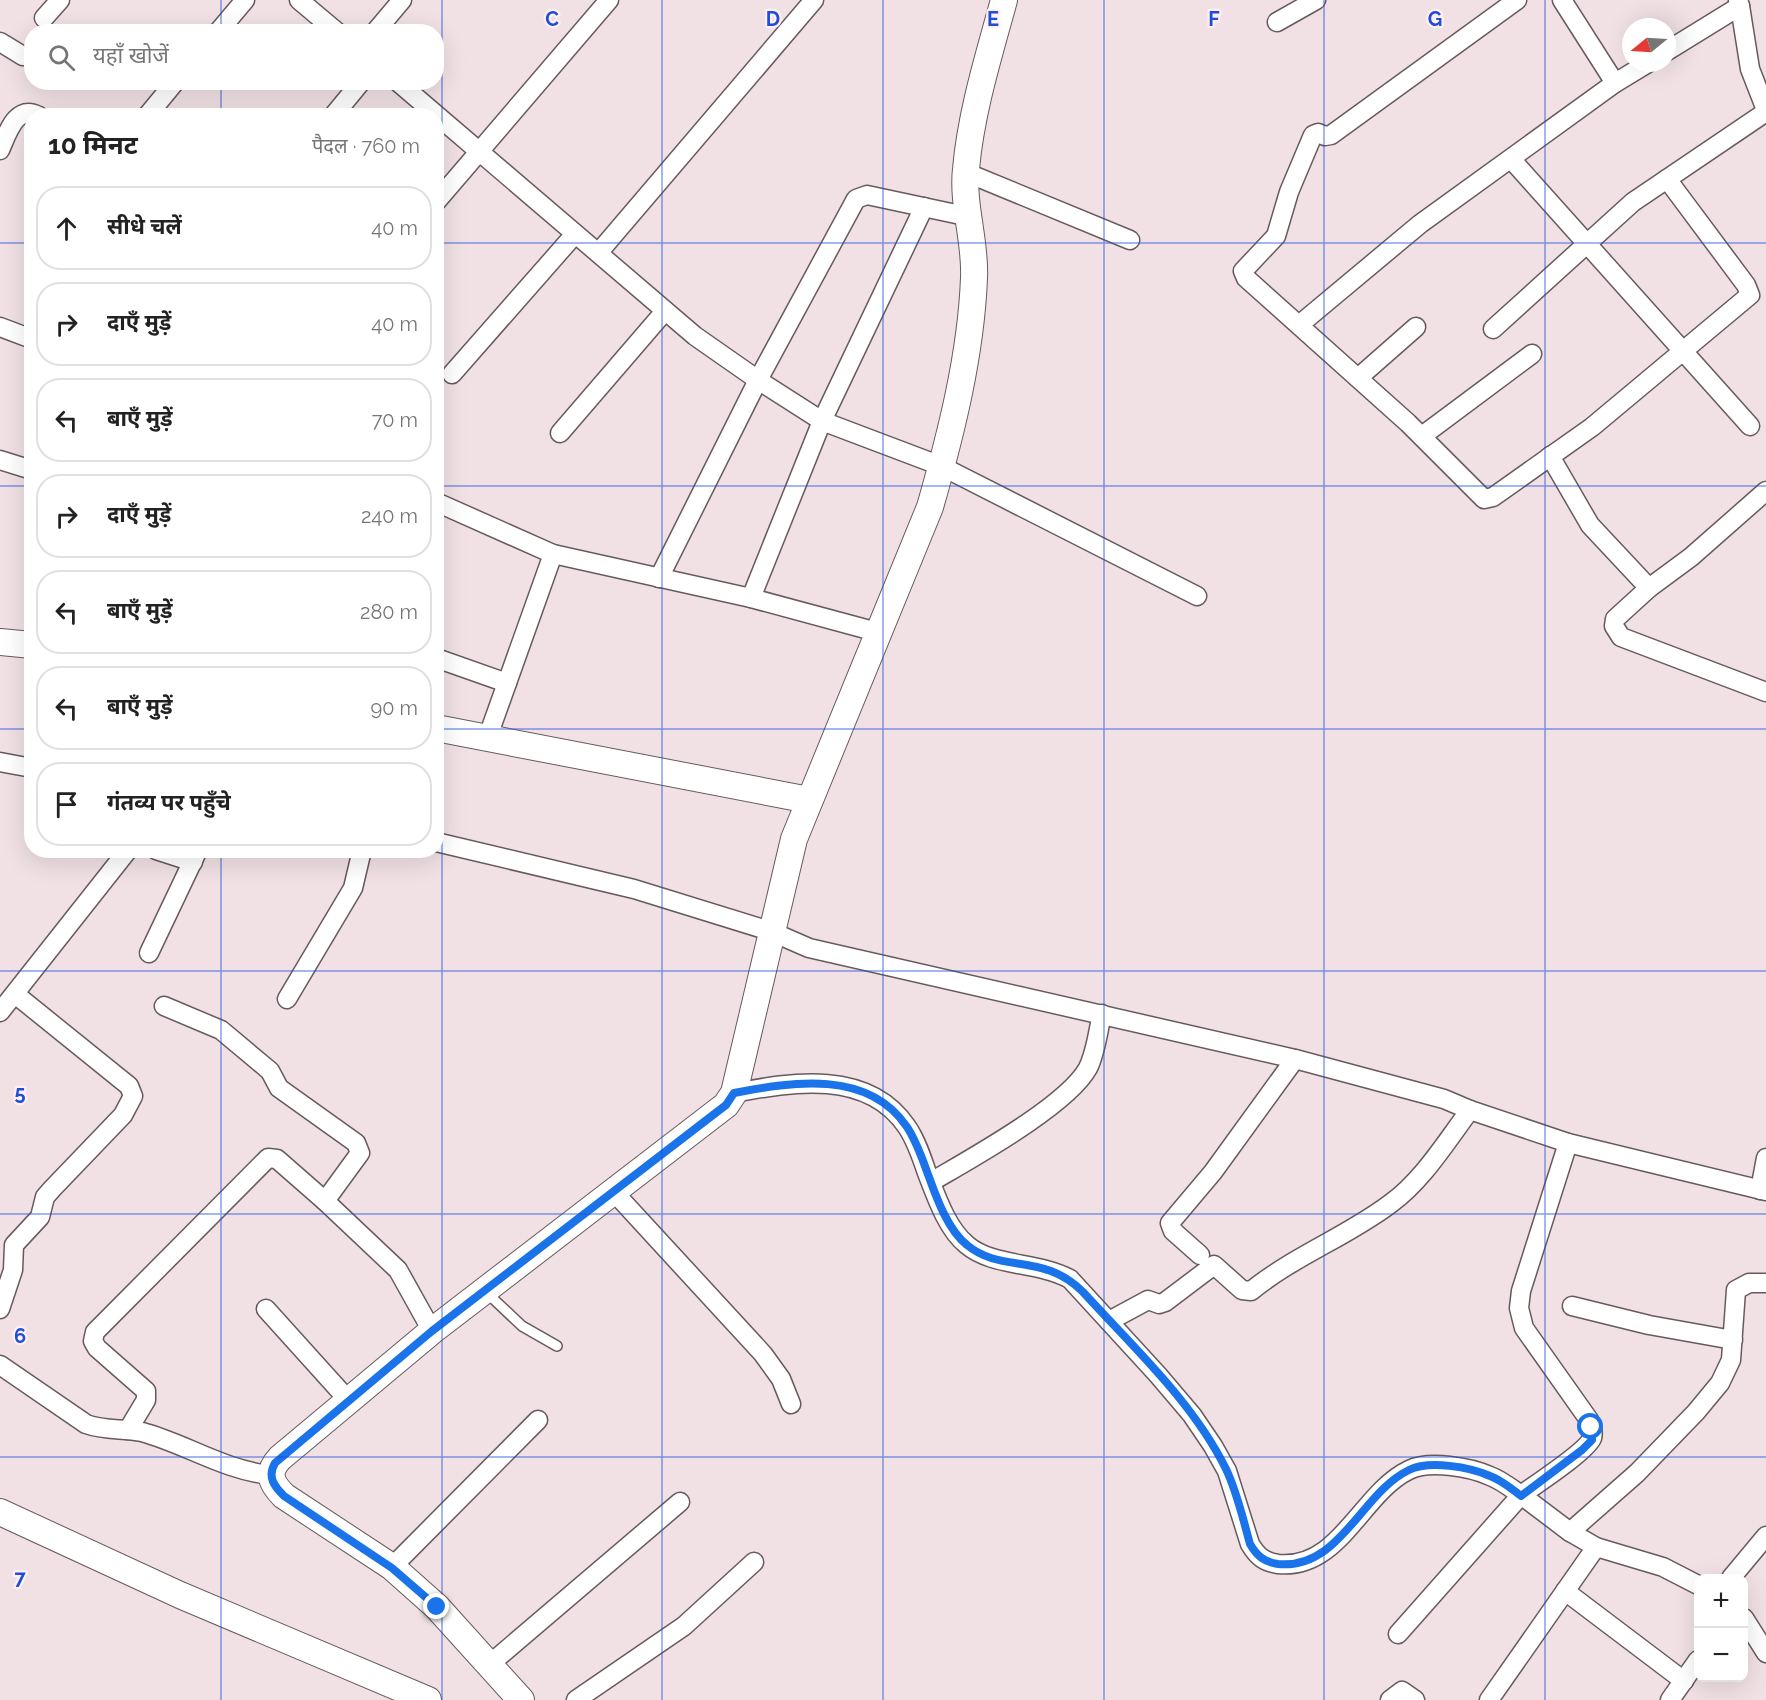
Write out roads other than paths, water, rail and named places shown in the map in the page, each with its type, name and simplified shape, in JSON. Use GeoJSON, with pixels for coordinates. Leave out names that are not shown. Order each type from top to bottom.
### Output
{"type":"FeatureCollection","features":[{"type":"Feature","properties":{"kind":"street"},"geometry":{"type":"LineString","coordinates":[[44,18],[60,0]]}},
{"type":"Feature","properties":{"kind":"street"},"geometry":{"type":"LineString","coordinates":[[225,24],[245,0]]}},
{"type":"Feature","properties":{"kind":"street"},"geometry":{"type":"LineString","coordinates":[[299,0],[328,24]]}},
{"type":"Feature","properties":{"kind":"street"},"geometry":{"type":"LineString","coordinates":[[382,24],[402,0]]}},
{"type":"Feature","properties":{"kind":"street"},"geometry":{"type":"LineString","coordinates":[[444,193],[609,0]]}},
{"type":"Feature","properties":{"kind":"street"},"geometry":{"type":"LineString","coordinates":[[599,252],[814,0]]}},
{"type":"Feature","properties":{"kind":"street"},"geometry":{"type":"LineString","coordinates":[[270,1475],[280,1458],[432,1331],[726,1105],[734,1093],[790,850],[809,800],[821,778],[877,632],[930,507],[942,466],[959,388],[974,279],[965,172],[979,95],[1004,0]]}},
{"type":"Feature","properties":{"kind":"street"},"geometry":{"type":"LineString","coordinates":[[1277,22],[1316,0]]}},
{"type":"Feature","properties":{"kind":"street"},"geometry":{"type":"LineString","coordinates":[[1517,0],[1336,131],[1328,136],[1318,133],[1313,135],[1289,192],[1276,236],[1243,271],[1246,278],[1422,436],[1484,499],[1493,497],[1592,427],[1750,295],[1746,285],[1667,179]]}},
{"type":"Feature","properties":{"kind":"street"},"geometry":{"type":"LineString","coordinates":[[1562,0],[1615,83]]}},
{"type":"Feature","properties":{"kind":"street"},"geometry":{"type":"LineString","coordinates":[[1493,329],[1633,201],[1766,111],[1750,69],[1739,3],[1676,45]]}},
{"type":"Feature","properties":{"kind":"street"},"geometry":{"type":"LineString","coordinates":[[0,42],[22,56]]}},
{"type":"Feature","properties":{"kind":"street"},"geometry":{"type":"LineString","coordinates":[[1299,325],[1420,224],[1633,72]]}},
{"type":"Feature","properties":{"kind":"street"},"geometry":{"type":"LineString","coordinates":[[154,108],[168,90]]}},
{"type":"Feature","properties":{"kind":"street"},"geometry":{"type":"LineString","coordinates":[[340,108],[354,90]]}},
{"type":"Feature","properties":{"kind":"street"},"geometry":{"type":"LineString","coordinates":[[407,90],[428,108]]}},
{"type":"Feature","properties":{"kind":"street"},"geometry":{"type":"LineString","coordinates":[[0,150],[14,120],[24,113]]}},
{"type":"Feature","properties":{"kind":"street"},"geometry":{"type":"LineString","coordinates":[[444,121],[695,336],[822,421],[942,466],[1197,596]]}},
{"type":"Feature","properties":{"kind":"street"},"geometry":{"type":"LineString","coordinates":[[1512,160],[1750,426]]}},
{"type":"Feature","properties":{"kind":"street"},"geometry":{"type":"LineString","coordinates":[[965,172],[1130,240]]}},
{"type":"Feature","properties":{"kind":"street"},"geometry":{"type":"LineString","coordinates":[[659,578],[758,380],[855,199],[867,195],[970,217]]}},
{"type":"Feature","properties":{"kind":"street"},"geometry":{"type":"LineString","coordinates":[[751,598],[822,421],[924,207]]}},
{"type":"Feature","properties":{"kind":"street"},"geometry":{"type":"LineString","coordinates":[[452,374],[575,234]]}},
{"type":"Feature","properties":{"kind":"street"},"geometry":{"type":"LineString","coordinates":[[560,433],[665,311]]}},
{"type":"Feature","properties":{"kind":"street"},"geometry":{"type":"LineString","coordinates":[[0,327],[24,336]]}},
{"type":"Feature","properties":{"kind":"street"},"geometry":{"type":"LineString","coordinates":[[1358,378],[1416,327]]}},
{"type":"Feature","properties":{"kind":"street"},"geometry":{"type":"LineString","coordinates":[[1422,436],[1532,354]]}},
{"type":"Feature","properties":{"kind":"street"},"geometry":{"type":"LineString","coordinates":[[1550,456],[1590,525],[1649,588]]}},
{"type":"Feature","properties":{"kind":"street"},"geometry":{"type":"LineString","coordinates":[[0,460],[24,468]]}},
{"type":"Feature","properties":{"kind":"street"},"geometry":{"type":"LineString","coordinates":[[1766,491],[1691,557],[1649,588],[1615,619],[1614,626],[1621,637],[1766,692]]}},
{"type":"Feature","properties":{"kind":"street"},"geometry":{"type":"LineString","coordinates":[[444,505],[553,554],[751,598],[877,632]]}},
{"type":"Feature","properties":{"kind":"street"},"geometry":{"type":"LineString","coordinates":[[487,739],[553,554]]}},
{"type":"Feature","properties":{"kind":"street"},"geometry":{"type":"LineString","coordinates":[[0,642],[24,644]]}},
{"type":"Feature","properties":{"kind":"street"},"geometry":{"type":"LineString","coordinates":[[444,661],[507,683]]}},
{"type":"Feature","properties":{"kind":"street"},"geometry":{"type":"LineString","coordinates":[[444,730],[809,800]]}},
{"type":"Feature","properties":{"kind":"street"},"geometry":{"type":"LineString","coordinates":[[0,762],[24,766]]}},
{"type":"Feature","properties":{"kind":"street"},"geometry":{"type":"LineString","coordinates":[[444,844],[634,889],[770,931],[809,948],[1295,1059],[1444,1099],[1568,1143],[1763,1190],[1766,1158]]}},
{"type":"Feature","properties":{"kind":"street"},"geometry":{"type":"LineString","coordinates":[[0,1012],[122,858]]}},
{"type":"Feature","properties":{"kind":"street"},"geometry":{"type":"LineString","coordinates":[[149,953],[195,858]]}},
{"type":"Feature","properties":{"kind":"street"},"geometry":{"type":"LineString","coordinates":[[287,999],[353,888],[360,858]]}},
{"type":"Feature","properties":{"kind":"street"},"geometry":{"type":"LineString","coordinates":[[0,1309],[13,1270],[11,1251],[14,1245],[40,1217],[45,1197],[123,1115],[133,1096],[129,1086],[15,994]]}},
{"type":"Feature","properties":{"kind":"street"},"geometry":{"type":"LineString","coordinates":[[164,1006],[222,1030],[270,1071],[279,1088],[356,1143],[360,1153],[325,1201]]}},
{"type":"Feature","properties":{"kind":"street"},"geometry":{"type":"LineString","coordinates":[[931,1182],[1005,1139],[1080,1080],[1091,1059],[1102,1014]]}},
{"type":"Feature","properties":{"kind":"street"},"geometry":{"type":"LineString","coordinates":[[1200,1255],[1173,1231],[1170,1223],[1213,1172],[1295,1059]]}},
{"type":"Feature","properties":{"kind":"street"},"geometry":{"type":"LineString","coordinates":[[734,1093],[797,1083],[834,1084],[867,1094],[897,1114],[908,1128],[951,1225],[966,1245],[994,1259],[1053,1270],[1070,1279],[1192,1415],[1227,1472],[1250,1544],[1256,1554],[1264,1560],[1290,1565],[1314,1556],[1353,1525],[1387,1486],[1410,1469],[1425,1466],[1446,1467],[1489,1475],[1570,1532],[1596,1547],[1663,1567],[1694,1583]]}},
{"type":"Feature","properties":{"kind":"street"},"geometry":{"type":"LineString","coordinates":[[1109,1321],[1148,1300],[1159,1304],[1165,1302],[1214,1265],[1242,1290],[1251,1291],[1308,1252],[1360,1224],[1392,1203],[1415,1180],[1470,1110]]}},
{"type":"Feature","properties":{"kind":"street"},"geometry":{"type":"LineString","coordinates":[[1398,1634],[1521,1496],[1592,1440],[1593,1434],[1589,1419],[1524,1328],[1519,1308],[1521,1291],[1568,1143]]}},
{"type":"Feature","properties":{"kind":"street"},"geometry":{"type":"LineString","coordinates":[[128,1430],[146,1400],[146,1390],[97,1348],[93,1341],[95,1332],[268,1158],[277,1159],[398,1270],[432,1331]]}},
{"type":"Feature","properties":{"kind":"street"},"geometry":{"type":"LineString","coordinates":[[614,1192],[763,1353],[781,1379],[791,1404]]}},
{"type":"Feature","properties":{"kind":"street"},"geometry":{"type":"LineString","coordinates":[[1570,1532],[1637,1473],[1696,1412],[1726,1372],[1732,1340],[1736,1290],[1749,1283],[1766,1283]]}},
{"type":"Feature","properties":{"kind":"street"},"geometry":{"type":"LineString","coordinates":[[1572,1306],[1649,1325],[1732,1340]]}},
{"type":"Feature","properties":{"kind":"street"},"geometry":{"type":"LineString","coordinates":[[266,1309],[349,1401]]}},
{"type":"Feature","properties":{"kind":"street"},"geometry":{"type":"LineString","coordinates":[[0,1365],[86,1424],[107,1429],[128,1430],[160,1438],[244,1471],[270,1475]]}},
{"type":"Feature","properties":{"kind":"street"},"geometry":{"type":"LineString","coordinates":[[392,1568],[538,1420]]}},
{"type":"Feature","properties":{"kind":"street"},"geometry":{"type":"LineString","coordinates":[[270,1475],[284,1496],[392,1568],[437,1607],[521,1700]]}},
{"type":"Feature","properties":{"kind":"street"},"geometry":{"type":"LineString","coordinates":[[490,1664],[680,1502]]}},
{"type":"Feature","properties":{"kind":"street"},"geometry":{"type":"LineString","coordinates":[[0,1512],[180,1596],[428,1700]]}},
{"type":"Feature","properties":{"kind":"street"},"geometry":{"type":"LineString","coordinates":[[1734,1574],[1766,1536]]}},
{"type":"Feature","properties":{"kind":"street"},"geometry":{"type":"LineString","coordinates":[[1489,1700],[1596,1547]]}},
{"type":"Feature","properties":{"kind":"street"},"geometry":{"type":"LineString","coordinates":[[576,1700],[684,1626],[754,1562]]}},
{"type":"Feature","properties":{"kind":"street"},"geometry":{"type":"LineString","coordinates":[[1565,1591],[1684,1681]]}},
{"type":"Feature","properties":{"kind":"street"},"geometry":{"type":"LineString","coordinates":[[1748,1626],[1766,1653]]}},
{"type":"Feature","properties":{"kind":"street"},"geometry":{"type":"LineString","coordinates":[[1670,1700],[1694,1666]]}},
{"type":"Feature","properties":{"kind":"street"},"geometry":{"type":"LineString","coordinates":[[1390,1700],[1402,1691],[1414,1700]]}},
{"type":"Feature","properties":{"kind":"lane"},"geometry":{"type":"LineString","coordinates":[[484,1290],[522,1326],[557,1346]]}}]}
